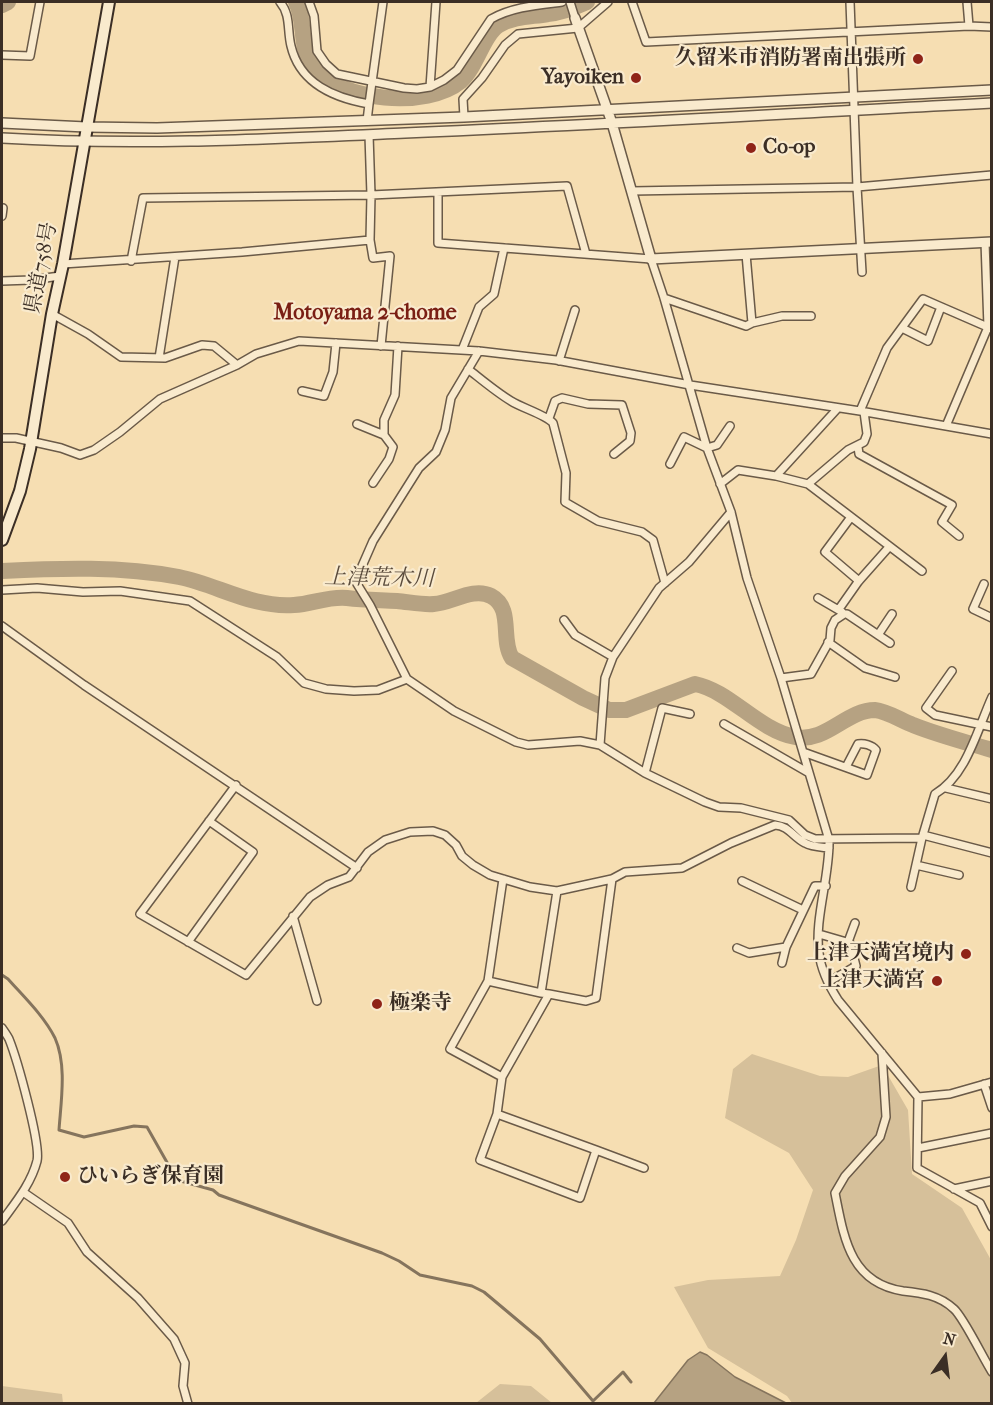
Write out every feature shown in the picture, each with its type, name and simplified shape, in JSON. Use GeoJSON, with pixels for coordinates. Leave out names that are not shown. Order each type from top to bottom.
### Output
{"type":"FeatureCollection","features":[{"type":"Feature","properties":{"kind":"main road","name":"県道758号"},"geometry":{"type":"LineString","coordinates":[[2,540],[20,491],[31,441],[109,2]]}},
{"type":"Feature","properties":{"kind":"street"},"geometry":{"type":"LineString","coordinates":[[2,55],[30,56],[40,2]]}},
{"type":"Feature","properties":{"kind":"street"},"geometry":{"type":"LineString","coordinates":[[280,2],[287,10],[291,46],[299,66],[314,83],[331,95],[369,104]]}},
{"type":"Feature","properties":{"kind":"street"},"geometry":{"type":"LineString","coordinates":[[309,2],[314,16],[317,51],[337,74],[373,83],[417,89],[430,87],[457,70],[491,20],[499,14],[562,2]]}},
{"type":"Feature","properties":{"kind":"street"},"geometry":{"type":"LineString","coordinates":[[367,121],[383,2]]}},
{"type":"Feature","properties":{"kind":"street"},"geometry":{"type":"LineString","coordinates":[[430,87],[436,2]]}},
{"type":"Feature","properties":{"kind":"street"},"geometry":{"type":"LineString","coordinates":[[570,2],[612,123],[707,448],[731,512],[747,578],[781,678],[829,844],[819,934],[819,952],[828,982],[838,1000],[918,1097],[917,1168],[980,1203],[992,1227]]}},
{"type":"Feature","properties":{"kind":"street"},"geometry":{"type":"LineString","coordinates":[[464,117],[463,99],[482,78],[505,45],[518,34],[576,23],[608,2]]}},
{"type":"Feature","properties":{"kind":"street"},"geometry":{"type":"LineString","coordinates":[[632,2],[646,42],[851,31],[992,27]]}},
{"type":"Feature","properties":{"kind":"street"},"geometry":{"type":"LineString","coordinates":[[850,2],[862,273]]}},
{"type":"Feature","properties":{"kind":"street"},"geometry":{"type":"LineString","coordinates":[[967,2],[969,26]]}},
{"type":"Feature","properties":{"kind":"street"},"geometry":{"type":"LineString","coordinates":[[2,123],[157,128],[607,111],[992,90]]}},
{"type":"Feature","properties":{"kind":"street"},"geometry":{"type":"LineString","coordinates":[[2,138],[85,142],[154,142],[369,135],[992,103]]}},
{"type":"Feature","properties":{"kind":"street"},"geometry":{"type":"LineString","coordinates":[[369,135],[370,240],[373,258],[390,256],[381,346]]}},
{"type":"Feature","properties":{"kind":"street"},"geometry":{"type":"LineString","coordinates":[[632,192],[857,188],[992,175]]}},
{"type":"Feature","properties":{"kind":"street"},"geometry":{"type":"LineString","coordinates":[[130,261],[143,198],[371,195],[567,186],[586,254]]}},
{"type":"Feature","properties":{"kind":"street"},"geometry":{"type":"LineString","coordinates":[[438,192],[438,243],[651,259],[988,242],[990,328],[946,426]]}},
{"type":"Feature","properties":{"kind":"street"},"geometry":{"type":"LineString","coordinates":[[2,208],[2,216]]}},
{"type":"Feature","properties":{"kind":"street"},"geometry":{"type":"LineString","coordinates":[[63,264],[130,261],[370,240]]}},
{"type":"Feature","properties":{"kind":"street"},"geometry":{"type":"LineString","coordinates":[[462,350],[479,306],[495,294],[504,248]]}},
{"type":"Feature","properties":{"kind":"street"},"geometry":{"type":"LineString","coordinates":[[746,254],[752,323]]}},
{"type":"Feature","properties":{"kind":"street"},"geometry":{"type":"LineString","coordinates":[[159,358],[174,257]]}},
{"type":"Feature","properties":{"kind":"street"},"geometry":{"type":"LineString","coordinates":[[2,281],[60,276]]}},
{"type":"Feature","properties":{"kind":"street"},"geometry":{"type":"LineString","coordinates":[[664,298],[746,326],[782,316],[811,316]]}},
{"type":"Feature","properties":{"kind":"street"},"geometry":{"type":"LineString","coordinates":[[808,484],[848,450],[864,442],[867,434],[862,411],[886,348],[923,299],[990,328]]}},
{"type":"Feature","properties":{"kind":"street"},"geometry":{"type":"LineString","coordinates":[[902,328],[928,341],[941,307]]}},
{"type":"Feature","properties":{"kind":"street"},"geometry":{"type":"LineString","coordinates":[[560,361],[575,310]]}},
{"type":"Feature","properties":{"kind":"street"},"geometry":{"type":"LineString","coordinates":[[52,314],[88,334],[121,357],[159,358],[190,351],[202,345],[213,346],[237,365]]}},
{"type":"Feature","properties":{"kind":"street"},"geometry":{"type":"LineString","coordinates":[[2,438],[31,441],[80,455],[94,450],[120,432],[160,399],[237,365],[256,354],[299,341],[479,351],[560,361],[690,385],[862,411],[992,434]]}},
{"type":"Feature","properties":{"kind":"street"},"geometry":{"type":"LineString","coordinates":[[302,391],[324,396],[333,372],[336,343]]}},
{"type":"Feature","properties":{"kind":"street"},"geometry":{"type":"LineString","coordinates":[[384,435],[384,420],[395,395],[398,346]]}},
{"type":"Feature","properties":{"kind":"street"},"geometry":{"type":"LineString","coordinates":[[479,351],[451,398],[445,430],[436,452],[419,468],[373,541],[354,579],[370,605],[406,680],[454,711],[516,742],[528,745],[580,741],[600,745],[645,773],[719,807],[741,808],[789,820],[805,835],[829,844]]}},
{"type":"Feature","properties":{"kind":"street"},"geometry":{"type":"LineString","coordinates":[[468,369],[512,402],[530,412],[549,418],[553,423],[566,473],[565,502],[598,521],[642,532],[653,540],[657,546],[665,583]]}},
{"type":"Feature","properties":{"kind":"street"},"geometry":{"type":"LineString","coordinates":[[549,418],[555,401],[562,398],[588,404],[622,405],[631,433],[630,441],[614,454]]}},
{"type":"Feature","properties":{"kind":"street"},"geometry":{"type":"LineString","coordinates":[[777,476],[838,408]]}},
{"type":"Feature","properties":{"kind":"street"},"geometry":{"type":"LineString","coordinates":[[357,424],[384,435],[393,447],[389,459],[373,483]]}},
{"type":"Feature","properties":{"kind":"street"},"geometry":{"type":"LineString","coordinates":[[670,464],[684,437],[707,448],[717,445],[730,426]]}},
{"type":"Feature","properties":{"kind":"street"},"geometry":{"type":"LineString","coordinates":[[858,447],[859,454],[952,505],[942,522],[959,536]]}},
{"type":"Feature","properties":{"kind":"street"},"geometry":{"type":"LineString","coordinates":[[720,484],[738,470],[808,484],[922,571]]}},
{"type":"Feature","properties":{"kind":"street"},"geometry":{"type":"LineString","coordinates":[[600,745],[605,678],[613,657],[659,588],[688,562],[731,512]]}},
{"type":"Feature","properties":{"kind":"street"},"geometry":{"type":"LineString","coordinates":[[851,518],[825,552],[859,580]]}},
{"type":"Feature","properties":{"kind":"street"},"geometry":{"type":"LineString","coordinates":[[781,678],[811,674],[828,642],[835,620],[859,580],[889,547]]}},
{"type":"Feature","properties":{"kind":"street"},"geometry":{"type":"LineString","coordinates":[[984,584],[973,609],[992,618]]}},
{"type":"Feature","properties":{"kind":"street"},"geometry":{"type":"LineString","coordinates":[[2,590],[37,588],[83,592],[120,591],[190,601],[277,657],[304,683],[326,689],[354,691],[378,690],[406,680]]}},
{"type":"Feature","properties":{"kind":"street"},"geometry":{"type":"LineString","coordinates":[[818,598],[847,614],[890,643]]}},
{"type":"Feature","properties":{"kind":"street"},"geometry":{"type":"LineString","coordinates":[[878,635],[892,614]]}},
{"type":"Feature","properties":{"kind":"street"},"geometry":{"type":"LineString","coordinates":[[564,620],[575,635],[613,657]]}},
{"type":"Feature","properties":{"kind":"street"},"geometry":{"type":"LineString","coordinates":[[2,626],[84,685],[357,868]]}},
{"type":"Feature","properties":{"kind":"street"},"geometry":{"type":"LineString","coordinates":[[828,642],[865,668],[895,677]]}},
{"type":"Feature","properties":{"kind":"street"},"geometry":{"type":"LineString","coordinates":[[952,671],[926,708],[935,715],[992,727]]}},
{"type":"Feature","properties":{"kind":"street"},"geometry":{"type":"LineString","coordinates":[[911,887],[922,837],[935,794],[946,788],[967,756],[992,697]]}},
{"type":"Feature","properties":{"kind":"street"},"geometry":{"type":"LineString","coordinates":[[645,773],[662,708],[690,714]]}},
{"type":"Feature","properties":{"kind":"street"},"geometry":{"type":"LineString","coordinates":[[724,724],[809,773]]}},
{"type":"Feature","properties":{"kind":"street"},"geometry":{"type":"LineString","coordinates":[[803,752],[867,775],[876,750],[862,743],[858,744],[846,767]]}},
{"type":"Feature","properties":{"kind":"street"},"geometry":{"type":"LineString","coordinates":[[236,785],[140,914],[246,975],[310,897],[328,885],[349,877],[368,852],[386,840],[410,832],[433,831],[445,835],[456,845],[462,856],[473,865],[503,879],[530,887],[557,891],[612,879],[625,872],[682,867],[775,825],[790,830],[802,842],[810,846],[922,837],[992,853]]}},
{"type":"Feature","properties":{"kind":"street"},"geometry":{"type":"LineString","coordinates":[[946,788],[992,800]]}},
{"type":"Feature","properties":{"kind":"street"},"geometry":{"type":"LineString","coordinates":[[188,942],[253,852],[209,821]]}},
{"type":"Feature","properties":{"kind":"street"},"geometry":{"type":"LineString","coordinates":[[916,865],[959,875]]}},
{"type":"Feature","properties":{"kind":"street"},"geometry":{"type":"LineString","coordinates":[[502,1077],[450,1049],[488,981],[503,879]]}},
{"type":"Feature","properties":{"kind":"street"},"geometry":{"type":"LineString","coordinates":[[488,981],[586,1001],[596,998],[612,879]]}},
{"type":"Feature","properties":{"kind":"street"},"geometry":{"type":"LineString","coordinates":[[742,881],[803,910]]}},
{"type":"Feature","properties":{"kind":"street"},"geometry":{"type":"LineString","coordinates":[[782,963],[786,947],[815,886],[826,886]]}},
{"type":"Feature","properties":{"kind":"street"},"geometry":{"type":"LineString","coordinates":[[557,891],[545,993],[502,1077],[497,1114],[480,1160],[580,1198],[597,1150]]}},
{"type":"Feature","properties":{"kind":"street"},"geometry":{"type":"LineString","coordinates":[[294,916],[317,1001]]}},
{"type":"Feature","properties":{"kind":"street"},"geometry":{"type":"LineString","coordinates":[[848,942],[855,923]]}},
{"type":"Feature","properties":{"kind":"street"},"geometry":{"type":"LineString","coordinates":[[819,934],[850,943],[856,966],[828,982]]}},
{"type":"Feature","properties":{"kind":"street"},"geometry":{"type":"LineString","coordinates":[[737,948],[749,953],[786,947]]}},
{"type":"Feature","properties":{"kind":"street"},"geometry":{"type":"LineString","coordinates":[[2,1028],[9,1037],[20,1074],[36,1140],[37,1160],[23,1192],[2,1221]]}},
{"type":"Feature","properties":{"kind":"street"},"geometry":{"type":"LineString","coordinates":[[882,1053],[886,1117],[880,1137],[845,1176],[835,1193],[840,1220],[854,1260],[869,1278],[892,1289],[933,1295],[955,1310],[992,1372]]}},
{"type":"Feature","properties":{"kind":"street"},"geometry":{"type":"LineString","coordinates":[[918,1097],[950,1094],[988,1083],[992,1108]]}},
{"type":"Feature","properties":{"kind":"street"},"geometry":{"type":"LineString","coordinates":[[497,1114],[644,1168]]}},
{"type":"Feature","properties":{"kind":"street"},"geometry":{"type":"LineString","coordinates":[[918,1148],[992,1133]]}},
{"type":"Feature","properties":{"kind":"street"},"geometry":{"type":"LineString","coordinates":[[954,1189],[992,1181]]}},
{"type":"Feature","properties":{"kind":"street"},"geometry":{"type":"LineString","coordinates":[[23,1192],[68,1222],[87,1252],[138,1298],[174,1339],[185,1363],[183,1386],[188,1404]]}},
{"type":"Feature","properties":{"kind":"shaded area"},"geometry":{"type":"Polygon","coordinates":[[[752,1054],[820,1076],[848,1077],[882,1065],[908,1110],[912,1174],[962,1208],[991,1260],[991,1403],[792,1403],[787,1396],[708,1348],[674,1287],[708,1280],[780,1276],[796,1240],[813,1190],[789,1153],[725,1118],[733,1069],[752,1054]]]}},
{"type":"Feature","properties":{"kind":"shaded area"},"geometry":{"type":"Polygon","coordinates":[[[700,1352],[735,1377],[786,1403],[654,1403],[688,1360],[700,1352]]]}},
{"type":"Feature","properties":{"kind":"shaded area"},"geometry":{"type":"Polygon","coordinates":[[[500,1384],[531,1386],[552,1403],[476,1403],[500,1384]]]}},
{"type":"Feature","properties":{"kind":"shaded area"},"geometry":{"type":"Polygon","coordinates":[[[2,1386],[62,1394],[63,1403],[2,1403],[2,1386]]]}},
{"type":"Feature","properties":{"kind":"waterway"},"geometry":{"type":"LineString","coordinates":[[2,5],[8,2]]}},
{"type":"Feature","properties":{"kind":"waterway"},"geometry":{"type":"LineString","coordinates":[[296,2],[306,52],[313,67],[326,79],[343,88],[385,98],[427,96],[446,90],[466,75],[488,36],[499,25],[517,18],[563,11],[587,2]]}},
{"type":"Feature","properties":{"kind":"waterway","name":"上津荒木川"},"geometry":{"type":"LineString","coordinates":[[2,571],[90,569],[157,573],[193,581],[249,600],[279,605],[340,598],[434,604],[470,594],[484,594],[498,601],[502,608],[512,658],[609,710],[626,710],[695,684],[720,694],[769,727],[795,737],[806,738],[816,735],[855,715],[875,710],[932,732],[992,750]]}},
{"type":"Feature","properties":{"kind":"waterway"},"geometry":{"type":"LineString","coordinates":[[2,975],[33,1007],[55,1038],[62,1071],[59,1130],[84,1137],[134,1126],[147,1127],[177,1180],[213,1190],[219,1195],[382,1253],[420,1275],[472,1286],[484,1292],[540,1339],[593,1401],[623,1372],[631,1382]]}},
{"type":"Feature","properties":{"kind":"place","name":"久留米市消防署南出張所"},"geometry":{"type":"Point","coordinates":[918,59]}},
{"type":"Feature","properties":{"kind":"place","name":"Yayoiken"},"geometry":{"type":"Point","coordinates":[636,78]}},
{"type":"Feature","properties":{"kind":"place","name":"Co-op"},"geometry":{"type":"Point","coordinates":[751,148]}},
{"type":"Feature","properties":{"kind":"place","name":"上津天満宮境内"},"geometry":{"type":"Point","coordinates":[966,954]}},
{"type":"Feature","properties":{"kind":"place","name":"上津天満宮"},"geometry":{"type":"Point","coordinates":[937,981]}},
{"type":"Feature","properties":{"kind":"place","name":"極楽寺"},"geometry":{"type":"Point","coordinates":[377,1004]}},
{"type":"Feature","properties":{"kind":"place","name":"ひいらぎ保育園"},"geometry":{"type":"Point","coordinates":[65,1177]}},
{"type":"Feature","properties":{"kind":"district","name":"Motoyama 2-chome"},"geometry":{"type":"Point","coordinates":[365,314]}}]}
